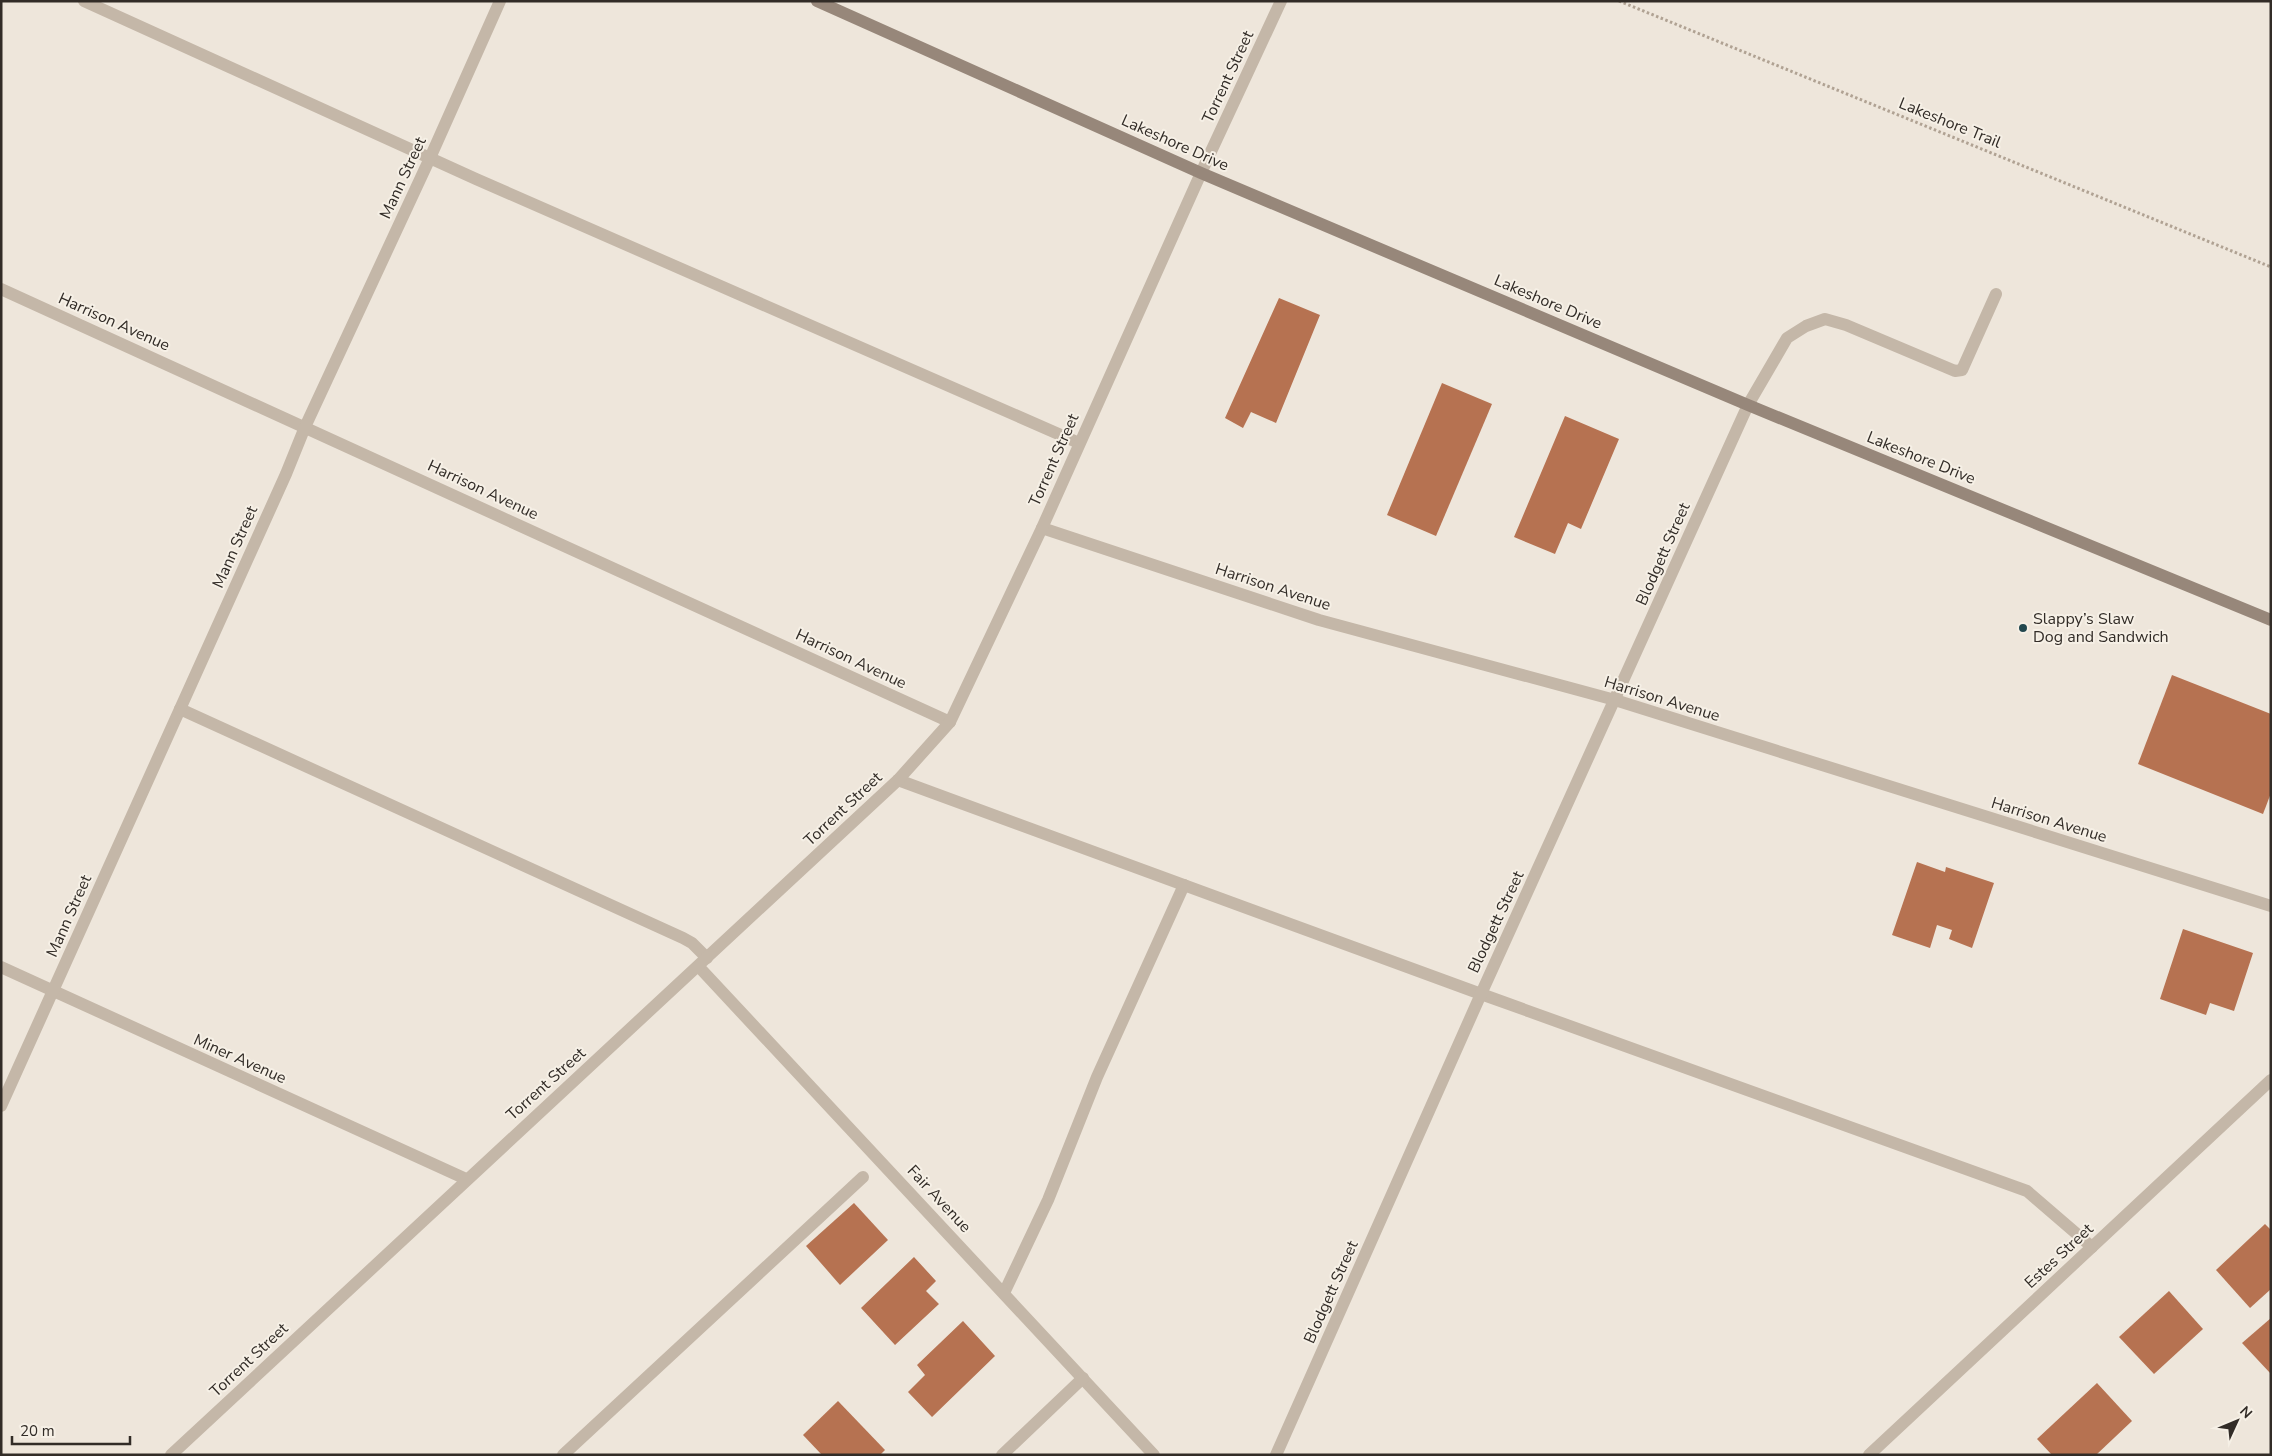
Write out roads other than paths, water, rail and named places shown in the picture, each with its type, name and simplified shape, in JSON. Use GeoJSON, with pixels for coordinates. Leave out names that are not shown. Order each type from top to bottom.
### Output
{"type":"FeatureCollection","features":[{"type":"Feature","properties":{"kind":"main road","name":"Lakeshore Drive"},"geometry":{"type":"LineString","coordinates":[[818,1],[1201,173],[1748,405],[2271,620]]}},
{"type":"Feature","properties":{"kind":"street"},"geometry":{"type":"LineString","coordinates":[[84,1],[430,158],[1079,444]]}},
{"type":"Feature","properties":{"kind":"street","name":"Mann Street"},"geometry":{"type":"LineString","coordinates":[[1,1106],[286,474],[305,427],[430,158],[500,1]]}},
{"type":"Feature","properties":{"kind":"street","name":"Torrent Street"},"geometry":{"type":"LineString","coordinates":[[171,1455],[466,1179],[898,780],[950,722],[1042,528],[1201,173],[1281,1]]}},
{"type":"Feature","properties":{"kind":"street","name":"Harrison Avenue"},"geometry":{"type":"LineString","coordinates":[[1,289],[950,722]]}},
{"type":"Feature","properties":{"kind":"street","name":"Blodgett Street"},"geometry":{"type":"LineString","coordinates":[[1276,1455],[1481,994],[1748,405],[1787,338],[1806,326],[1825,319],[1846,325],[1955,371],[1962,370],[1996,294]]}},
{"type":"Feature","properties":{"kind":"street","name":"Harrison Avenue"},"geometry":{"type":"LineString","coordinates":[[1042,528],[1319,620],[1615,700],[2271,906]]}},
{"type":"Feature","properties":{"kind":"street","name":"Fair Avenue"},"geometry":{"type":"LineString","coordinates":[[180,709],[692,943],[703,962],[1154,1455]]}},
{"type":"Feature","properties":{"kind":"street"},"geometry":{"type":"LineString","coordinates":[[898,780],[2026,1191],[2092,1247]]}},
{"type":"Feature","properties":{"kind":"street"},"geometry":{"type":"LineString","coordinates":[[1004,1293],[1048,1200],[1097,1077],[1184,885]]}},
{"type":"Feature","properties":{"kind":"street","name":"Miner Avenue"},"geometry":{"type":"LineString","coordinates":[[1,967],[466,1179]]}},
{"type":"Feature","properties":{"kind":"street","name":"Estes Street"},"geometry":{"type":"LineString","coordinates":[[1869,1455],[2271,1080]]}},
{"type":"Feature","properties":{"kind":"street"},"geometry":{"type":"LineString","coordinates":[[563,1455],[864,1177]]}},
{"type":"Feature","properties":{"kind":"street"},"geometry":{"type":"LineString","coordinates":[[1002,1455],[1083,1378]]}},
{"type":"Feature","properties":{"kind":"place","name":"Slappy’s Slaw Dog and Sandwich"},"geometry":{"type":"Point","coordinates":[2023,628]}}]}
